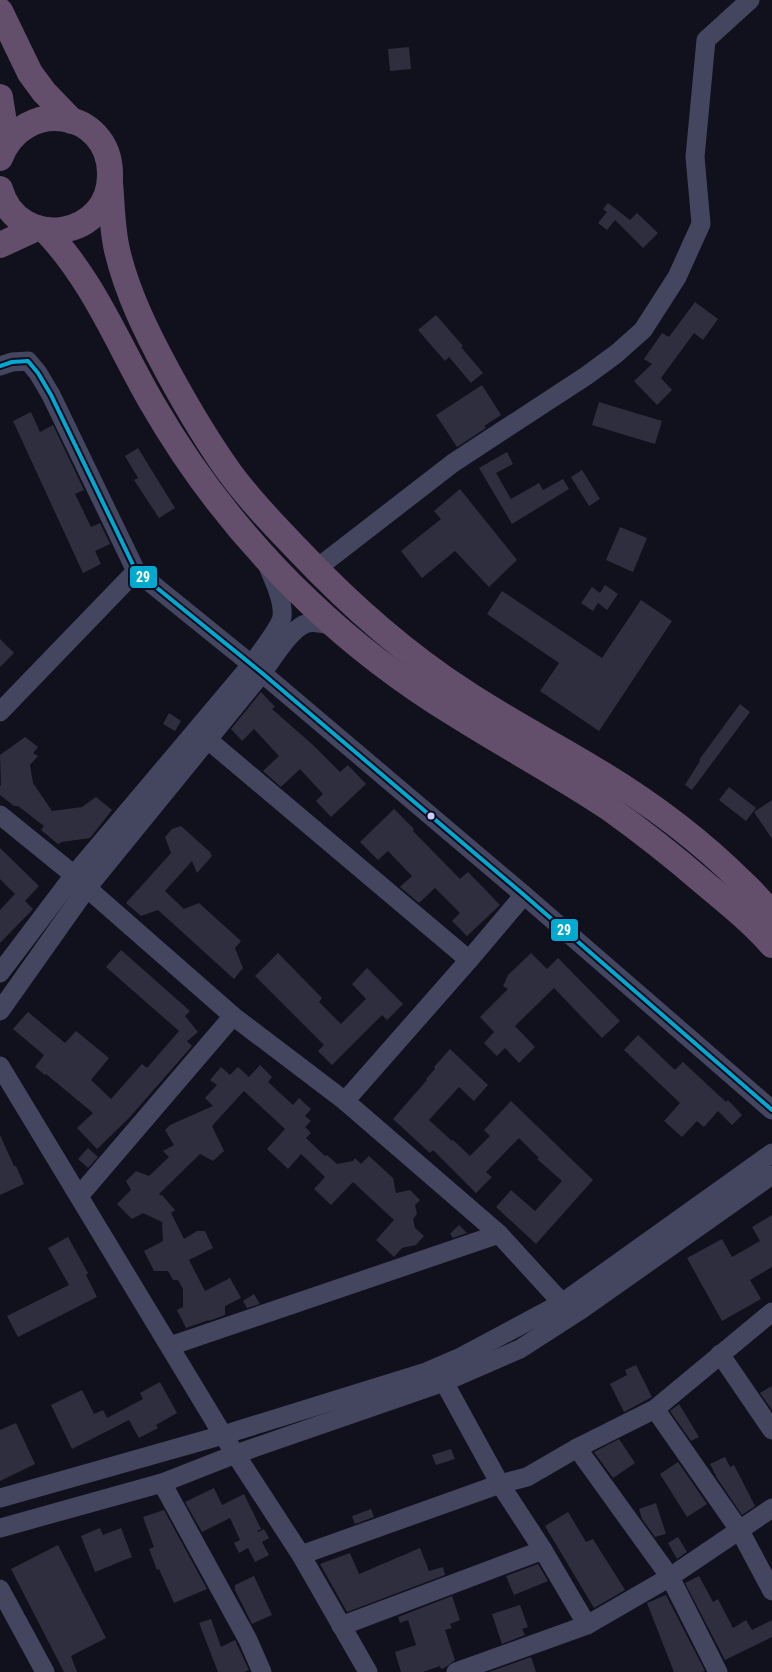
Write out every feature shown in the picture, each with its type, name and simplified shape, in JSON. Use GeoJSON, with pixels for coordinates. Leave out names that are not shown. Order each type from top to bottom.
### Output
{"type":"FeatureCollection","features":[{"type":"Feature","properties":{"kind":"highway"},"geometry":{"type":"LineString","coordinates":[[0,11],[30,73],[44,92],[72,121],[87,129],[100,141],[110,166],[114,232],[121,266],[138,312],[185,404],[230,472],[256,506],[316,569],[382,629],[432,670],[510,720],[595,770],[651,807],[686,833],[744,884],[772,914]]}},
{"type":"Feature","properties":{"kind":"highway"},"geometry":{"type":"LineString","coordinates":[[0,97],[4,150]]}},
{"type":"Feature","properties":{"kind":"highway"},"geometry":{"type":"LineString","coordinates":[[4,150],[20,129],[36,121],[54,118],[72,121]]}},
{"type":"Feature","properties":{"kind":"highway"},"geometry":{"type":"LineString","coordinates":[[0,189],[8,206],[25,223],[41,229],[65,230],[88,220],[100,208],[110,183]]}},
{"type":"Feature","properties":{"kind":"highway"},"geometry":{"type":"LineString","coordinates":[[0,245],[41,229]]}},
{"type":"Feature","properties":{"kind":"highway"},"geometry":{"type":"LineString","coordinates":[[41,229],[63,248],[86,282],[152,403],[180,449],[208,488],[265,558],[308,601],[366,652],[427,697],[574,786],[624,819],[720,896],[772,945]]}},
{"type":"Feature","properties":{"kind":"street"},"geometry":{"type":"LineString","coordinates":[[316,569],[453,463],[586,376],[616,354],[643,330],[677,277],[701,224],[695,157],[706,40],[750,0]]}},
{"type":"Feature","properties":{"kind":"street"},"geometry":{"type":"LineString","coordinates":[[0,366],[12,362],[28,361],[38,373],[51,395],[136,571],[257,668],[524,895],[772,1110]]}},
{"type":"Feature","properties":{"kind":"street"},"geometry":{"type":"LineString","coordinates":[[0,973],[207,739],[257,668],[282,619],[279,595],[265,558]]}},
{"type":"Feature","properties":{"kind":"street"},"geometry":{"type":"LineString","coordinates":[[0,712],[136,571]]}},
{"type":"Feature","properties":{"kind":"street"},"geometry":{"type":"LineString","coordinates":[[1,1008],[80,882],[257,668],[299,627],[309,622],[336,626]]}},
{"type":"Feature","properties":{"kind":"street"},"geometry":{"type":"LineString","coordinates":[[207,739],[469,960]]}},
{"type":"Feature","properties":{"kind":"street"},"geometry":{"type":"LineString","coordinates":[[0,815],[80,882],[233,1016],[345,1101],[499,1234],[562,1303]]}},
{"type":"Feature","properties":{"kind":"street"},"geometry":{"type":"LineString","coordinates":[[345,1101],[524,895]]}},
{"type":"Feature","properties":{"kind":"street"},"geometry":{"type":"LineString","coordinates":[[79,1196],[233,1016]]}},
{"type":"Feature","properties":{"kind":"street"},"geometry":{"type":"LineString","coordinates":[[0,1066],[223,1435],[300,1555],[368,1672]]}},
{"type":"Feature","properties":{"kind":"street"},"geometry":{"type":"LineString","coordinates":[[0,1498],[223,1435],[426,1372],[461,1357],[562,1303],[772,1153]]}},
{"type":"Feature","properties":{"kind":"street"},"geometry":{"type":"LineString","coordinates":[[0,1528],[162,1483],[236,1454],[444,1382],[520,1349],[582,1309],[772,1175]]}},
{"type":"Feature","properties":{"kind":"street"},"geometry":{"type":"LineString","coordinates":[[170,1346],[499,1234]]}},
{"type":"Feature","properties":{"kind":"street"},"geometry":{"type":"LineString","coordinates":[[300,1555],[500,1484],[526,1478],[577,1448],[655,1409],[772,1312]]}},
{"type":"Feature","properties":{"kind":"street"},"geometry":{"type":"LineString","coordinates":[[720,1354],[772,1430]]}},
{"type":"Feature","properties":{"kind":"street"},"geometry":{"type":"LineString","coordinates":[[444,1382],[500,1484],[543,1550],[587,1625]]}},
{"type":"Feature","properties":{"kind":"street"},"geometry":{"type":"LineString","coordinates":[[655,1409],[740,1531],[772,1591]]}},
{"type":"Feature","properties":{"kind":"street"},"geometry":{"type":"LineString","coordinates":[[577,1448],[670,1577],[718,1672]]}},
{"type":"Feature","properties":{"kind":"street"},"geometry":{"type":"LineString","coordinates":[[162,1483],[248,1640],[262,1672]]}},
{"type":"Feature","properties":{"kind":"street"},"geometry":{"type":"LineString","coordinates":[[456,1672],[587,1625],[670,1577],[772,1508]]}},
{"type":"Feature","properties":{"kind":"street"},"geometry":{"type":"LineString","coordinates":[[341,1626],[543,1550]]}},
{"type":"Feature","properties":{"kind":"street"},"geometry":{"type":"LineString","coordinates":[[0,1589],[46,1672]]}},
{"type":"Feature","properties":{"kind":"building"},"geometry":{"type":"Polygon","coordinates":[[[409,47],[411,69],[390,71],[388,49],[409,47]]]}},
{"type":"Feature","properties":{"kind":"building"},"geometry":{"type":"Polygon","coordinates":[[[608,203],[630,220],[637,213],[658,233],[643,248],[615,220],[607,230],[598,223],[607,212],[603,209],[608,203]]]}},
{"type":"Feature","properties":{"kind":"building"},"geometry":{"type":"Polygon","coordinates":[[[695,302],[718,319],[703,340],[694,333],[661,378],[672,390],[657,405],[634,381],[652,364],[644,359],[662,333],[669,337],[695,302]]]}},
{"type":"Feature","properties":{"kind":"building"},"geometry":{"type":"Polygon","coordinates":[[[436,315],[483,373],[471,383],[449,357],[445,361],[418,330],[436,315]]]}},
{"type":"Feature","properties":{"kind":"building"},"geometry":{"type":"Polygon","coordinates":[[[482,385],[501,415],[484,426],[486,428],[457,447],[436,415],[482,385]]]}},
{"type":"Feature","properties":{"kind":"building"},"geometry":{"type":"Polygon","coordinates":[[[599,402],[662,421],[655,444],[592,425],[599,402]]]}},
{"type":"Feature","properties":{"kind":"building"},"geometry":{"type":"Polygon","coordinates":[[[31,412],[40,432],[53,425],[84,490],[75,494],[91,527],[100,523],[110,544],[95,551],[101,564],[83,573],[13,421],[31,412]]]}},
{"type":"Feature","properties":{"kind":"building"},"geometry":{"type":"Polygon","coordinates":[[[138,448],[175,508],[159,518],[134,480],[138,478],[125,456],[138,448]]]}},
{"type":"Feature","properties":{"kind":"building"},"geometry":{"type":"Polygon","coordinates":[[[507,452],[513,464],[496,473],[511,499],[539,483],[543,490],[563,479],[569,489],[512,524],[479,468],[507,452]]]}},
{"type":"Feature","properties":{"kind":"building"},"geometry":{"type":"Polygon","coordinates":[[[582,470],[600,499],[589,506],[571,477],[582,470]]]}},
{"type":"Feature","properties":{"kind":"building"},"geometry":{"type":"Polygon","coordinates":[[[460,489],[517,560],[489,587],[455,551],[422,578],[401,551],[441,519],[434,511],[460,489]]]}},
{"type":"Feature","properties":{"kind":"building"},"geometry":{"type":"Polygon","coordinates":[[[620,527],[647,538],[633,572],[606,560],[620,527]]]}},
{"type":"Feature","properties":{"kind":"building"},"geometry":{"type":"Polygon","coordinates":[[[605,585],[618,594],[607,610],[598,603],[593,611],[581,603],[592,587],[600,593],[605,585]]]}},
{"type":"Feature","properties":{"kind":"building"},"geometry":{"type":"Polygon","coordinates":[[[502,591],[602,658],[641,600],[672,621],[599,731],[540,691],[559,663],[487,614],[502,591]]]}},
{"type":"Feature","properties":{"kind":"building"},"geometry":{"type":"Polygon","coordinates":[[[0,639],[14,653],[0,667],[0,639]]]}},
{"type":"Feature","properties":{"kind":"building"},"geometry":{"type":"Polygon","coordinates":[[[261,692],[275,707],[272,709],[340,772],[348,765],[366,784],[331,817],[316,801],[323,794],[300,769],[281,787],[263,771],[279,756],[254,729],[242,741],[231,729],[261,692]]]}},
{"type":"Feature","properties":{"kind":"building"},"geometry":{"type":"Polygon","coordinates":[[[740,704],[750,712],[692,790],[685,785],[699,760],[740,704]]]}},
{"type":"Feature","properties":{"kind":"building"},"geometry":{"type":"Polygon","coordinates":[[[169,713],[181,721],[175,731],[163,724],[169,713]]]}},
{"type":"Feature","properties":{"kind":"building"},"geometry":{"type":"Polygon","coordinates":[[[25,737],[38,747],[33,753],[38,756],[30,765],[33,783],[52,811],[82,807],[96,797],[112,810],[90,838],[58,844],[41,830],[44,826],[0,795],[0,755],[25,737]]]}},
{"type":"Feature","properties":{"kind":"building"},"geometry":{"type":"Polygon","coordinates":[[[729,787],[756,808],[746,821],[719,800],[729,787]]]}},
{"type":"Feature","properties":{"kind":"building"},"geometry":{"type":"Polygon","coordinates":[[[772,800],[772,839],[754,812],[772,800]]]}},
{"type":"Feature","properties":{"kind":"building"},"geometry":{"type":"Polygon","coordinates":[[[394,809],[460,879],[468,872],[500,905],[467,936],[452,921],[460,913],[435,888],[419,903],[400,887],[412,876],[388,851],[378,860],[360,842],[394,809]]]}},
{"type":"Feature","properties":{"kind":"building"},"geometry":{"type":"Polygon","coordinates":[[[181,826],[212,856],[197,873],[192,861],[165,891],[184,909],[199,903],[241,941],[235,948],[243,968],[234,979],[158,910],[141,916],[126,903],[171,853],[165,837],[172,829],[181,826]]]}},
{"type":"Feature","properties":{"kind":"building"},"geometry":{"type":"Polygon","coordinates":[[[0,848],[39,886],[25,901],[33,909],[0,943],[0,910],[15,894],[0,879],[0,848]]]}},
{"type":"Feature","properties":{"kind":"building"},"geometry":{"type":"Polygon","coordinates":[[[121,950],[190,1011],[185,1016],[198,1032],[187,1041],[192,1046],[129,1118],[97,1149],[77,1128],[93,1113],[35,1067],[44,1055],[13,1029],[28,1012],[65,1043],[76,1031],[109,1058],[91,1080],[111,1099],[142,1064],[147,1068],[179,1031],[106,967],[121,950]]]}},
{"type":"Feature","properties":{"kind":"building"},"geometry":{"type":"Polygon","coordinates":[[[278,953],[322,998],[319,1002],[341,1024],[366,999],[352,984],[367,968],[403,1004],[387,1020],[382,1015],[332,1065],[318,1051],[324,1045],[255,976],[278,953]]]}},
{"type":"Feature","properties":{"kind":"building"},"geometry":{"type":"Polygon","coordinates":[[[531,953],[547,969],[558,958],[620,1021],[602,1038],[554,988],[515,1026],[535,1047],[519,1063],[505,1048],[497,1056],[484,1043],[494,1032],[480,1017],[508,989],[503,986],[508,975],[531,953]]]}},
{"type":"Feature","properties":{"kind":"building"},"geometry":{"type":"Polygon","coordinates":[[[638,1035],[675,1070],[683,1062],[726,1102],[728,1100],[742,1115],[732,1125],[718,1111],[704,1127],[697,1121],[682,1137],[664,1121],[680,1103],[624,1050],[638,1035]]]}},
{"type":"Feature","properties":{"kind":"building"},"geometry":{"type":"Polygon","coordinates":[[[450,1049],[488,1085],[474,1101],[459,1087],[429,1120],[470,1156],[490,1136],[484,1130],[511,1101],[593,1180],[536,1244],[496,1207],[511,1190],[535,1211],[562,1181],[537,1159],[539,1158],[519,1138],[486,1172],[492,1177],[476,1193],[433,1150],[430,1153],[393,1119],[427,1080],[435,1069],[434,1067],[450,1049]]]}},
{"type":"Feature","properties":{"kind":"building"},"geometry":{"type":"Polygon","coordinates":[[[260,1065],[272,1077],[268,1082],[293,1105],[299,1098],[311,1109],[305,1116],[311,1121],[305,1127],[311,1133],[306,1138],[325,1156],[327,1155],[337,1164],[353,1161],[355,1158],[361,1164],[369,1156],[393,1178],[396,1193],[410,1190],[420,1200],[415,1205],[417,1214],[413,1219],[415,1228],[424,1236],[416,1245],[402,1248],[394,1257],[376,1240],[394,1220],[353,1182],[331,1205],[314,1189],[325,1177],[301,1154],[288,1169],[267,1149],[285,1129],[244,1091],[212,1126],[224,1151],[213,1161],[200,1154],[159,1194],[175,1210],[171,1213],[184,1239],[197,1231],[205,1231],[213,1248],[189,1260],[205,1291],[230,1278],[241,1298],[225,1306],[225,1315],[186,1328],[177,1310],[183,1307],[183,1289],[178,1280],[173,1280],[168,1271],[154,1271],[144,1251],[163,1241],[162,1222],[143,1213],[132,1219],[117,1204],[131,1190],[126,1181],[136,1171],[149,1176],[169,1157],[163,1151],[174,1145],[165,1130],[170,1125],[213,1106],[205,1098],[217,1085],[210,1080],[221,1067],[230,1075],[238,1067],[249,1077],[260,1065]]]}},
{"type":"Feature","properties":{"kind":"building"},"geometry":{"type":"Polygon","coordinates":[[[0,1135],[24,1184],[0,1195],[0,1135]]]}},
{"type":"Feature","properties":{"kind":"building"},"geometry":{"type":"Polygon","coordinates":[[[88,1148],[98,1157],[88,1168],[78,1159],[88,1148]]]}},
{"type":"Feature","properties":{"kind":"building"},"geometry":{"type":"Polygon","coordinates":[[[772,1215],[772,1267],[750,1280],[761,1299],[722,1321],[687,1258],[722,1239],[732,1257],[760,1241],[752,1227],[772,1215]]]}},
{"type":"Feature","properties":{"kind":"building"},"geometry":{"type":"Polygon","coordinates":[[[459,1225],[467,1233],[453,1238],[450,1234],[459,1225]]]}},
{"type":"Feature","properties":{"kind":"building"},"geometry":{"type":"Polygon","coordinates":[[[68,1237],[88,1273],[86,1275],[97,1297],[18,1337],[7,1316],[69,1285],[48,1248],[68,1237]]]}},
{"type":"Feature","properties":{"kind":"building"},"geometry":{"type":"Polygon","coordinates":[[[254,1294],[260,1304],[247,1308],[243,1301],[254,1294]]]}},
{"type":"Feature","properties":{"kind":"building"},"geometry":{"type":"Polygon","coordinates":[[[636,1365],[652,1397],[624,1412],[610,1384],[627,1375],[625,1370],[636,1365]]]}},
{"type":"Feature","properties":{"kind":"building"},"geometry":{"type":"Polygon","coordinates":[[[160,1382],[177,1413],[156,1425],[158,1428],[139,1438],[129,1420],[72,1449],[51,1405],[82,1390],[94,1414],[103,1410],[107,1418],[143,1399],[140,1393],[160,1382]]]}},
{"type":"Feature","properties":{"kind":"building"},"geometry":{"type":"Polygon","coordinates":[[[772,1386],[772,1410],[760,1393],[772,1386]]]}},
{"type":"Feature","properties":{"kind":"building"},"geometry":{"type":"Polygon","coordinates":[[[679,1404],[699,1437],[691,1441],[670,1411],[679,1404]]]}},
{"type":"Feature","properties":{"kind":"building"},"geometry":{"type":"Polygon","coordinates":[[[16,1423],[35,1464],[0,1481],[0,1430],[16,1423]]]}},
{"type":"Feature","properties":{"kind":"building"},"geometry":{"type":"Polygon","coordinates":[[[619,1439],[635,1463],[613,1478],[594,1452],[619,1439]]]}},
{"type":"Feature","properties":{"kind":"building"},"geometry":{"type":"Polygon","coordinates":[[[451,1449],[455,1459],[436,1465],[432,1455],[451,1449]]]}},
{"type":"Feature","properties":{"kind":"building"},"geometry":{"type":"Polygon","coordinates":[[[725,1457],[730,1467],[734,1465],[755,1506],[742,1515],[717,1478],[710,1464],[725,1457]]]}},
{"type":"Feature","properties":{"kind":"building"},"geometry":{"type":"Polygon","coordinates":[[[678,1462],[707,1504],[687,1517],[660,1474],[678,1462]]]}},
{"type":"Feature","properties":{"kind":"building"},"geometry":{"type":"Polygon","coordinates":[[[214,1488],[222,1505],[244,1494],[261,1529],[257,1531],[264,1529],[269,1538],[262,1542],[269,1555],[255,1562],[248,1548],[239,1553],[234,1543],[240,1540],[230,1518],[202,1532],[185,1502],[214,1488]]]}},
{"type":"Feature","properties":{"kind":"building"},"geometry":{"type":"Polygon","coordinates":[[[656,1503],[666,1534],[655,1537],[642,1519],[639,1509],[656,1503]]]}},
{"type":"Feature","properties":{"kind":"building"},"geometry":{"type":"Polygon","coordinates":[[[371,1509],[374,1517],[355,1524],[352,1516],[371,1509]]]}},
{"type":"Feature","properties":{"kind":"building"},"geometry":{"type":"Polygon","coordinates":[[[164,1510],[207,1589],[174,1603],[159,1569],[157,1570],[149,1549],[154,1547],[143,1517],[164,1510]]]}},
{"type":"Feature","properties":{"kind":"building"},"geometry":{"type":"Polygon","coordinates":[[[568,1512],[586,1542],[593,1539],[625,1590],[594,1608],[545,1526],[568,1512]]]}},
{"type":"Feature","properties":{"kind":"building"},"geometry":{"type":"Polygon","coordinates":[[[100,1528],[103,1535],[121,1528],[132,1557],[95,1572],[81,1536],[100,1528]]]}},
{"type":"Feature","properties":{"kind":"building"},"geometry":{"type":"Polygon","coordinates":[[[678,1537],[687,1552],[677,1559],[668,1543],[678,1537]]]}},
{"type":"Feature","properties":{"kind":"building"},"geometry":{"type":"Polygon","coordinates":[[[58,1545],[106,1638],[71,1656],[77,1672],[64,1672],[11,1569],[58,1545]]]}},
{"type":"Feature","properties":{"kind":"building"},"geometry":{"type":"Polygon","coordinates":[[[420,1548],[429,1571],[443,1567],[445,1575],[347,1612],[320,1564],[350,1553],[359,1574],[420,1548]]]}},
{"type":"Feature","properties":{"kind":"building"},"geometry":{"type":"Polygon","coordinates":[[[538,1564],[548,1581],[514,1595],[506,1576],[538,1564]]]}},
{"type":"Feature","properties":{"kind":"building"},"geometry":{"type":"Polygon","coordinates":[[[254,1576],[272,1615],[252,1624],[235,1590],[235,1585],[254,1576]]]}},
{"type":"Feature","properties":{"kind":"building"},"geometry":{"type":"Polygon","coordinates":[[[699,1576],[713,1602],[718,1599],[733,1628],[746,1620],[752,1630],[772,1620],[772,1637],[725,1660],[685,1583],[699,1576]]]}},
{"type":"Feature","properties":{"kind":"building"},"geometry":{"type":"Polygon","coordinates":[[[666,1595],[705,1671],[674,1672],[647,1603],[666,1595]]]}},
{"type":"Feature","properties":{"kind":"building"},"geometry":{"type":"Polygon","coordinates":[[[452,1596],[460,1620],[450,1624],[452,1628],[445,1630],[455,1660],[441,1669],[440,1666],[423,1672],[401,1672],[395,1652],[416,1645],[408,1620],[400,1623],[398,1617],[452,1596]]]}},
{"type":"Feature","properties":{"kind":"building"},"geometry":{"type":"Polygon","coordinates":[[[520,1605],[528,1627],[522,1629],[525,1635],[502,1644],[492,1614],[520,1605]]]}},
{"type":"Feature","properties":{"kind":"building"},"geometry":{"type":"Polygon","coordinates":[[[211,1619],[221,1647],[235,1640],[249,1670],[244,1672],[218,1672],[199,1623],[211,1619]]]}},
{"type":"Feature","properties":{"kind":"building"},"geometry":{"type":"Polygon","coordinates":[[[531,1657],[536,1672],[489,1672],[531,1657]]]}},
{"type":"Feature","properties":{"kind":"transit line","name":"29"},"geometry":{"type":"LineString","coordinates":[[0,366],[12,362],[28,361],[38,373],[51,395],[136,571],[262,673],[524,895],[772,1110]]}}]}
